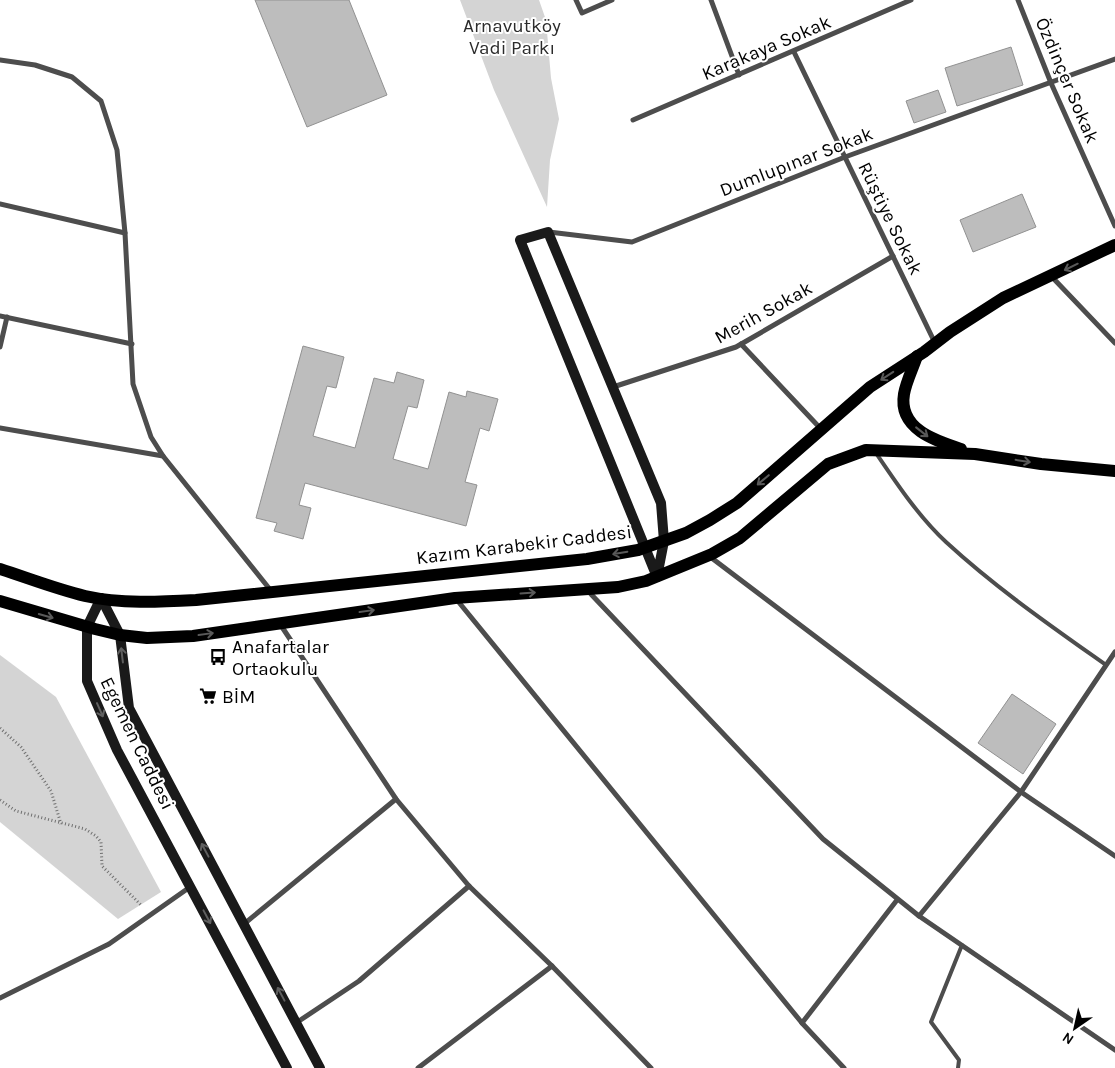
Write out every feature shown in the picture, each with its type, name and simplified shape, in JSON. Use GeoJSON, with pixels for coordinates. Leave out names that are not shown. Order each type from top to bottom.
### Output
{"type":"FeatureCollection","features":[{"type":"Feature","properties":{"kind":"main road","name":"Kazım Karabekir Caddesi"},"geometry":{"type":"LineString","coordinates":[[0,569],[85,596],[158,602],[587,559],[645,547],[686,533],[737,503],[870,387],[1003,298],[1115,245]]}},
{"type":"Feature","properties":{"kind":"main road"},"geometry":{"type":"LineString","coordinates":[[917,356],[904,395],[906,414],[916,429],[931,439],[975,454]]}},
{"type":"Feature","properties":{"kind":"main road"},"geometry":{"type":"LineString","coordinates":[[0,601],[120,635],[147,638],[193,636],[455,598],[618,587],[657,578],[709,556],[740,538],[828,464],[866,450],[975,454],[1041,464],[1115,471]]}},
{"type":"Feature","properties":{"kind":"street"},"geometry":{"type":"LineString","coordinates":[[576,0],[582,13],[612,0]]}},
{"type":"Feature","properties":{"kind":"street"},"geometry":{"type":"LineString","coordinates":[[711,0],[739,75]]}},
{"type":"Feature","properties":{"kind":"street","name":"Karakaya Sokak"},"geometry":{"type":"LineString","coordinates":[[633,120],[911,0]]}},
{"type":"Feature","properties":{"kind":"street","name":"Özdinçer Sokak"},"geometry":{"type":"LineString","coordinates":[[1018,0],[1051,83],[1115,226]]}},
{"type":"Feature","properties":{"kind":"street","name":"Rüştiye Sokak"},"geometry":{"type":"LineString","coordinates":[[794,52],[935,344]]}},
{"type":"Feature","properties":{"kind":"street","name":"Dumlupınar Sokak"},"geometry":{"type":"LineString","coordinates":[[548,232],[632,242],[845,157],[1115,59]]}},
{"type":"Feature","properties":{"kind":"street"},"geometry":{"type":"LineString","coordinates":[[0,60],[35,65],[72,77],[101,101],[117,150],[125,233],[133,384],[151,437],[163,456],[272,592]]}},
{"type":"Feature","properties":{"kind":"street"},"geometry":{"type":"LineString","coordinates":[[0,204],[125,233]]}},
{"type":"Feature","properties":{"kind":"street"},"geometry":{"type":"LineString","coordinates":[[548,232],[661,503],[664,541],[657,578],[645,547],[520,240],[548,232]]}},
{"type":"Feature","properties":{"kind":"street","name":"Merih Sokak"},"geometry":{"type":"LineString","coordinates":[[612,387],[710,358],[742,344],[893,256]]}},
{"type":"Feature","properties":{"kind":"street"},"geometry":{"type":"LineString","coordinates":[[1051,276],[1115,343]]}},
{"type":"Feature","properties":{"kind":"street"},"geometry":{"type":"LineString","coordinates":[[0,316],[132,344]]}},
{"type":"Feature","properties":{"kind":"street"},"geometry":{"type":"LineString","coordinates":[[0,347],[7,317]]}},
{"type":"Feature","properties":{"kind":"street"},"geometry":{"type":"LineString","coordinates":[[742,344],[821,430]]}},
{"type":"Feature","properties":{"kind":"street"},"geometry":{"type":"LineString","coordinates":[[0,428],[163,456]]}},
{"type":"Feature","properties":{"kind":"street"},"geometry":{"type":"LineString","coordinates":[[709,556],[1021,792],[1115,856]]}},
{"type":"Feature","properties":{"kind":"street"},"geometry":{"type":"LineString","coordinates":[[586,589],[823,839],[919,916],[1115,1050]]}},
{"type":"Feature","properties":{"kind":"street","name":"Egemen Caddesi"},"geometry":{"type":"LineString","coordinates":[[101,598],[87,626],[87,681],[118,750],[287,1068]]}},
{"type":"Feature","properties":{"kind":"street","name":"Egemen Caddesi"},"geometry":{"type":"LineString","coordinates":[[101,598],[120,635],[129,708],[320,1068]]}},
{"type":"Feature","properties":{"kind":"street"},"geometry":{"type":"LineString","coordinates":[[455,598],[802,1023],[844,1068]]}},
{"type":"Feature","properties":{"kind":"street"},"geometry":{"type":"LineString","coordinates":[[280,624],[396,800],[469,886],[552,966],[651,1068]]}},
{"type":"Feature","properties":{"kind":"street"},"geometry":{"type":"LineString","coordinates":[[919,916],[1021,792],[1115,652]]}},
{"type":"Feature","properties":{"kind":"street"},"geometry":{"type":"LineString","coordinates":[[244,924],[396,800]]}},
{"type":"Feature","properties":{"kind":"street"},"geometry":{"type":"LineString","coordinates":[[0,998],[109,944],[191,886]]}},
{"type":"Feature","properties":{"kind":"street"},"geometry":{"type":"LineString","coordinates":[[296,1023],[359,981],[469,886]]}},
{"type":"Feature","properties":{"kind":"street"},"geometry":{"type":"LineString","coordinates":[[802,1023],[898,900]]}},
{"type":"Feature","properties":{"kind":"street"},"geometry":{"type":"LineString","coordinates":[[418,1068],[552,966]]}},
{"type":"Feature","properties":{"kind":"lane"},"geometry":{"type":"LineString","coordinates":[[874,450],[904,494],[945,542],[1021,606],[1106,664]]}},
{"type":"Feature","properties":{"kind":"lane"},"geometry":{"type":"LineString","coordinates":[[958,1068],[959,1060],[932,1022],[962,945]]}},
{"type":"Feature","properties":{"kind":"path"},"geometry":{"type":"LineString","coordinates":[[0,728],[20,747],[50,791],[62,824]]}},
{"type":"Feature","properties":{"kind":"path"},"geometry":{"type":"LineString","coordinates":[[0,800],[16,811],[85,829],[96,836],[101,842],[102,866],[151,914]]}},
{"type":"Feature","properties":{"kind":"green space","name":"Arnavutköy Vadi Parkı"},"geometry":{"type":"Polygon","coordinates":[[[460,0],[539,0],[546,20],[551,78],[559,119],[550,160],[547,207],[494,90],[460,0]]]}},
{"type":"Feature","properties":{"kind":"green space"},"geometry":{"type":"Polygon","coordinates":[[[0,655],[56,697],[161,892],[118,919],[0,822],[0,655]]]}},
{"type":"Feature","properties":{"kind":"building"},"geometry":{"type":"Polygon","coordinates":[[[255,0],[349,0],[387,95],[307,127],[255,0]]]}},
{"type":"Feature","properties":{"kind":"building"},"geometry":{"type":"Polygon","coordinates":[[[1011,47],[1023,85],[957,106],[945,68],[1011,47]]]}},
{"type":"Feature","properties":{"kind":"building"},"geometry":{"type":"Polygon","coordinates":[[[938,90],[946,112],[914,123],[906,101],[938,90]]]}},
{"type":"Feature","properties":{"kind":"building"},"geometry":{"type":"Polygon","coordinates":[[[1022,194],[1036,227],[973,252],[960,220],[1022,194]]]}},
{"type":"Feature","properties":{"kind":"building"},"geometry":{"type":"Polygon","coordinates":[[[303,346],[344,357],[336,388],[327,386],[313,436],[355,448],[374,378],[394,383],[397,372],[424,380],[417,408],[408,406],[393,459],[428,469],[449,392],[466,397],[467,391],[498,399],[489,431],[480,428],[465,482],[477,485],[466,526],[305,483],[299,505],[311,508],[303,539],[274,531],[277,523],[256,518],[303,346]]]}},
{"type":"Feature","properties":{"kind":"building"},"geometry":{"type":"Polygon","coordinates":[[[1012,694],[1056,724],[1023,774],[978,743],[1012,694]]]}},
{"type":"Feature","properties":{"kind":"place","name":"Anafartalar Ortaokulu"},"geometry":{"type":"Point","coordinates":[218,657]}},
{"type":"Feature","properties":{"kind":"place","name":"BİM"},"geometry":{"type":"Point","coordinates":[208,696]}}]}
